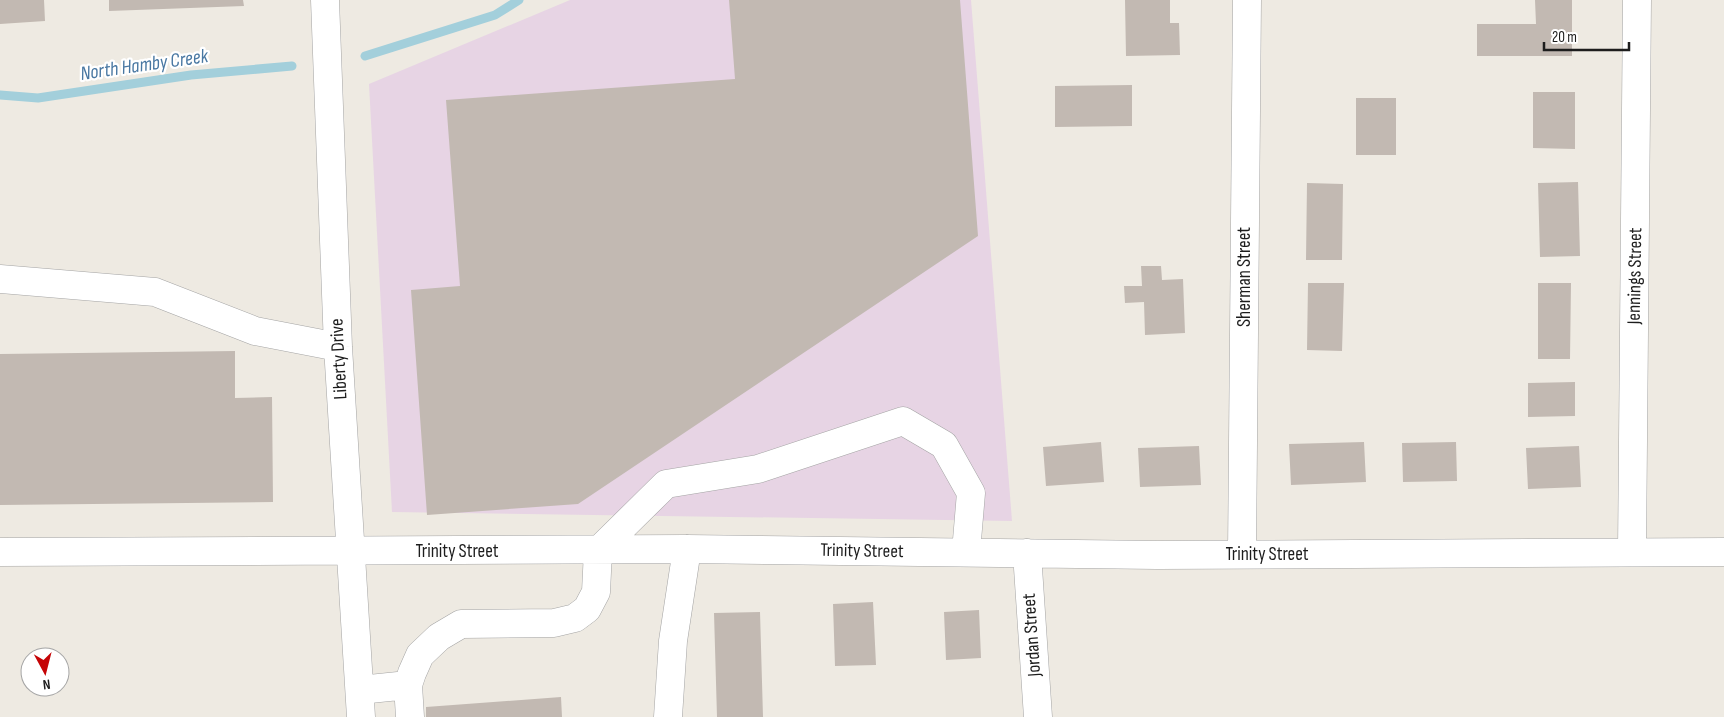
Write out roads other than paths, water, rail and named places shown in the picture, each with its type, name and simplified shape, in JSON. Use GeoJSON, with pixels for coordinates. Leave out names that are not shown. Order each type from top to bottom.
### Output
{"type":"FeatureCollection","features":[{"type":"Feature","properties":{"kind":"street","name":"Liberty Drive"},"geometry":{"type":"LineString","coordinates":[[324,0],[338,347],[361,717]]}},
{"type":"Feature","properties":{"kind":"street","name":"Sherman Street"},"geometry":{"type":"LineString","coordinates":[[1242,554],[1247,0]]}},
{"type":"Feature","properties":{"kind":"street","name":"Jennings Street"},"geometry":{"type":"LineString","coordinates":[[1632,552],[1637,0]]}},
{"type":"Feature","properties":{"kind":"street"},"geometry":{"type":"LineString","coordinates":[[0,279],[156,292],[255,331],[338,347]]}},
{"type":"Feature","properties":{"kind":"street"},"geometry":{"type":"LineString","coordinates":[[410,717],[408,686],[420,654],[439,638],[461,624],[554,623],[575,618],[587,609],[596,592],[598,551],[666,484],[758,469],[904,421],[944,445],[971,493],[966,552]]}},
{"type":"Feature","properties":{"kind":"street"},"geometry":{"type":"LineString","coordinates":[[668,717],[673,641],[687,549]]}},
{"type":"Feature","properties":{"kind":"street","name":"Trinity Street"},"geometry":{"type":"LineString","coordinates":[[0,552],[598,551],[687,549],[1242,554],[1724,552]]}},
{"type":"Feature","properties":{"kind":"street","name":"Jordan Street"},"geometry":{"type":"LineString","coordinates":[[1027,553],[1038,717]]}},
{"type":"Feature","properties":{"kind":"street"},"geometry":{"type":"LineString","coordinates":[[360,690],[408,686]]}},
{"type":"Feature","properties":{"kind":"waterway","name":"North Hamby Creek"},"geometry":{"type":"LineString","coordinates":[[365,56],[495,15],[519,0]]}},
{"type":"Feature","properties":{"kind":"waterway","name":"North Hamby Creek"},"geometry":{"type":"LineString","coordinates":[[0,95],[38,98],[191,75],[292,66]]}}]}
